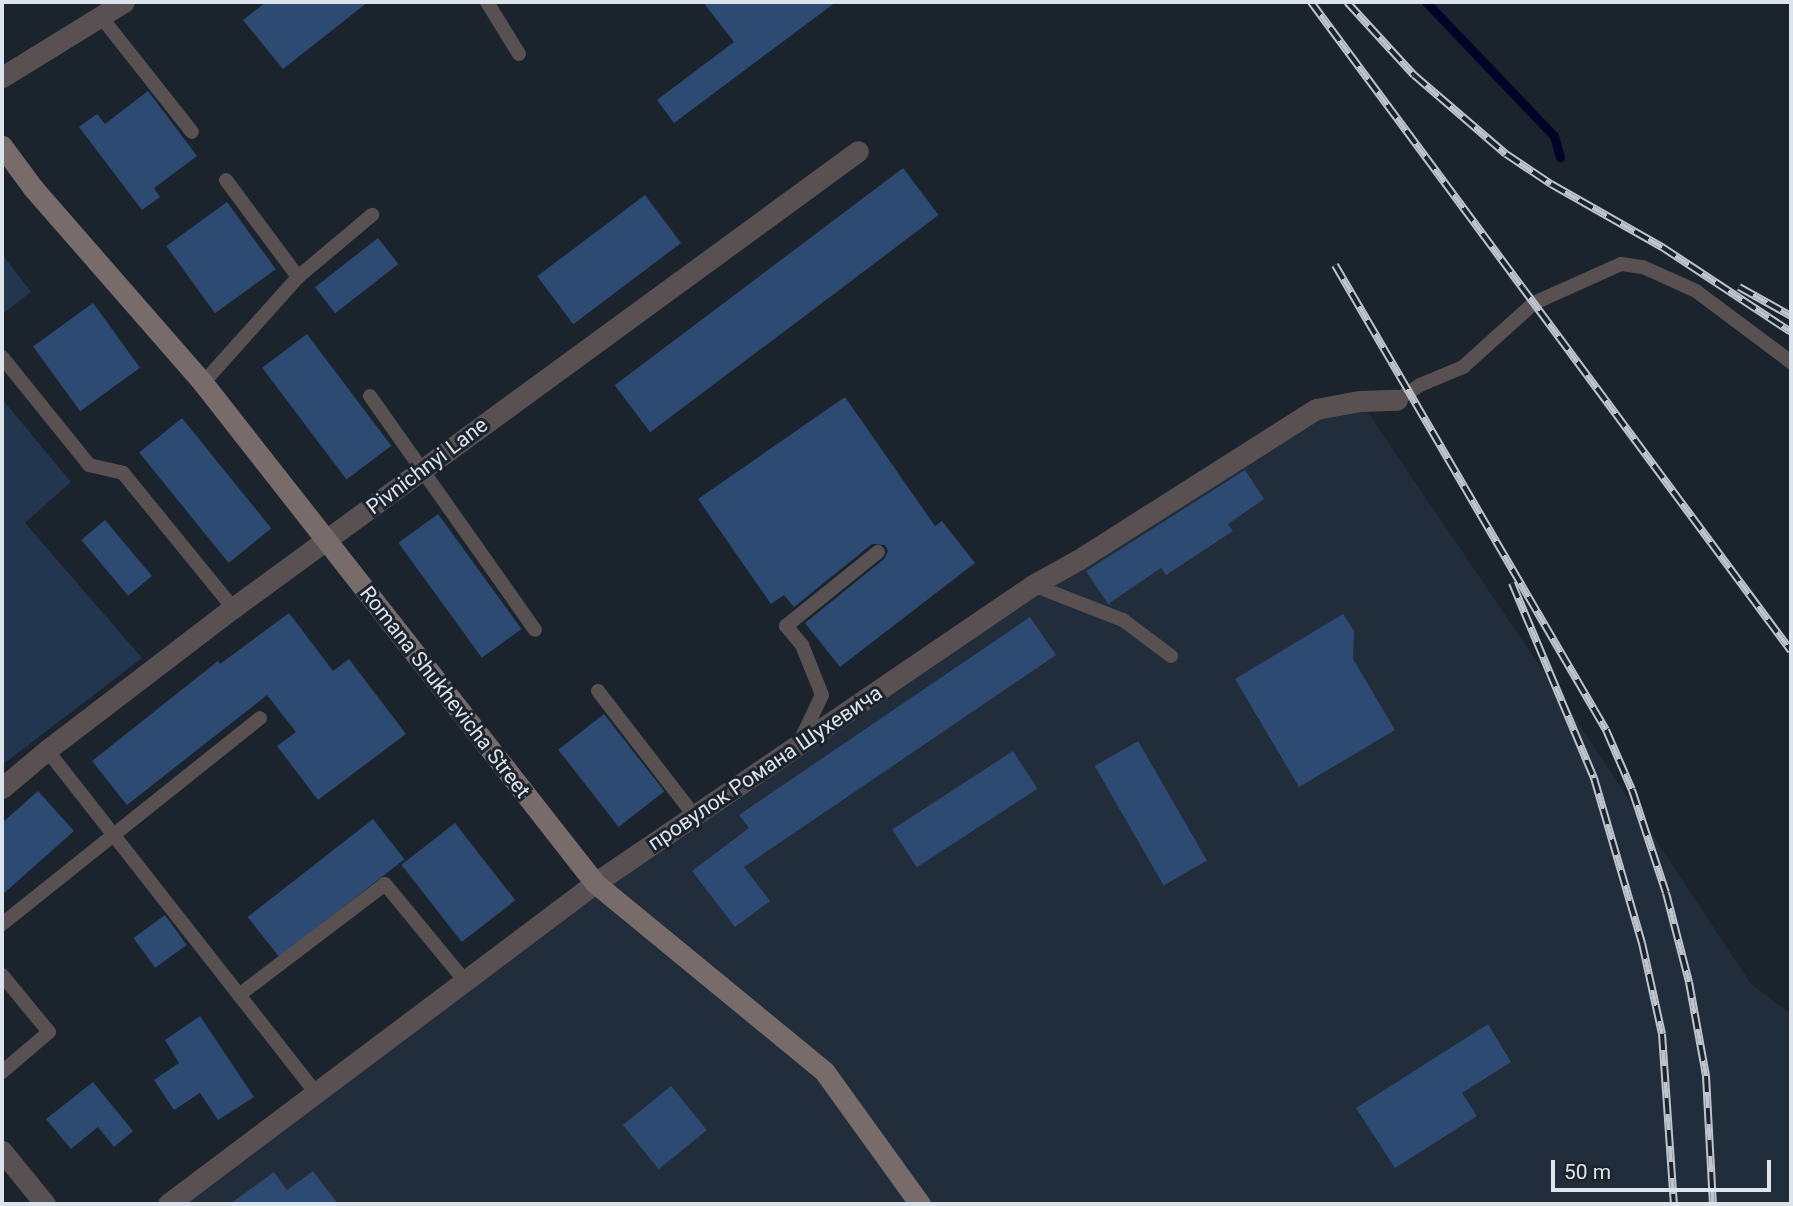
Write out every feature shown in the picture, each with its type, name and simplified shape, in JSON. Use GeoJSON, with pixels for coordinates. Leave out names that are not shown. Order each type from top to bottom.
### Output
{"type":"FeatureCollection","features":[{"type":"Feature","properties":{"kind":"street"},"geometry":{"type":"LineString","coordinates":[[2,78],[124,2]]}},
{"type":"Feature","properties":{"kind":"street","name":"Romana Shukhevicha Street"},"geometry":{"type":"LineString","coordinates":[[2,146],[33,188],[203,383],[595,883],[824,1071],[920,1204]]}},
{"type":"Feature","properties":{"kind":"street","name":"Pivnichnyi Lane"},"geometry":{"type":"LineString","coordinates":[[2,789],[47,750],[233,608],[858,150]]}},
{"type":"Feature","properties":{"kind":"street","name":"провулок Романа Шухевича"},"geometry":{"type":"LineString","coordinates":[[168,1204],[595,883],[1033,585],[1078,560],[1316,409],[1360,401],[1397,400]]}},
{"type":"Feature","properties":{"kind":"street"},"geometry":{"type":"LineString","coordinates":[[2,1151],[45,1204]]}},
{"type":"Feature","properties":{"kind":"lane"},"geometry":{"type":"LineString","coordinates":[[487,2],[519,54]]}},
{"type":"Feature","properties":{"kind":"lane"},"geometry":{"type":"LineString","coordinates":[[102,18],[192,132]]}},
{"type":"Feature","properties":{"kind":"lane"},"geometry":{"type":"LineString","coordinates":[[226,180],[298,277]]}},
{"type":"Feature","properties":{"kind":"lane"},"geometry":{"type":"LineString","coordinates":[[203,383],[298,277],[372,215]]}},
{"type":"Feature","properties":{"kind":"lane"},"geometry":{"type":"LineString","coordinates":[[1397,400],[1420,384],[1463,367],[1534,303],[1621,264],[1643,267],[1696,291],[1791,362]]}},
{"type":"Feature","properties":{"kind":"lane"},"geometry":{"type":"LineString","coordinates":[[2,357],[89,464],[123,473],[233,608]]}},
{"type":"Feature","properties":{"kind":"lane"},"geometry":{"type":"LineString","coordinates":[[370,396],[535,630]]}},
{"type":"Feature","properties":{"kind":"lane"},"geometry":{"type":"LineString","coordinates":[[797,747],[822,695],[802,645],[786,626],[878,552]]}},
{"type":"Feature","properties":{"kind":"lane"},"geometry":{"type":"LineString","coordinates":[[1033,585],[1123,620],[1171,656]]}},
{"type":"Feature","properties":{"kind":"lane"},"geometry":{"type":"LineString","coordinates":[[598,691],[694,815]]}},
{"type":"Feature","properties":{"kind":"lane"},"geometry":{"type":"LineString","coordinates":[[2,923],[260,718]]}},
{"type":"Feature","properties":{"kind":"lane"},"geometry":{"type":"LineString","coordinates":[[47,750],[316,1093]]}},
{"type":"Feature","properties":{"kind":"lane"},"geometry":{"type":"LineString","coordinates":[[239,995],[385,884],[465,981]]}},
{"type":"Feature","properties":{"kind":"lane"},"geometry":{"type":"LineString","coordinates":[[2,975],[49,1032],[2,1072]]}},
{"type":"Feature","properties":{"kind":"shaded area"},"geometry":{"type":"Polygon","coordinates":[[[2,254],[31,292],[2,314],[2,254]]]}},
{"type":"Feature","properties":{"kind":"shaded area"},"geometry":{"type":"Polygon","coordinates":[[[2,399],[71,482],[25,523],[142,658],[2,765],[2,399]]]}},
{"type":"Feature","properties":{"kind":"shaded area"},"geometry":{"type":"Polygon","coordinates":[[[1360,401],[1751,984],[1791,1014],[1791,1204],[172,1204],[595,883],[1316,409],[1360,401]]]}},
{"type":"Feature","properties":{"kind":"building"},"geometry":{"type":"Polygon","coordinates":[[[266,2],[368,2],[283,69],[243,20],[266,2]]]}},
{"type":"Feature","properties":{"kind":"building"},"geometry":{"type":"Polygon","coordinates":[[[703,2],[836,2],[674,123],[657,100],[734,42],[703,2]]]}},
{"type":"Feature","properties":{"kind":"building"},"geometry":{"type":"Polygon","coordinates":[[[148,91],[197,156],[154,188],[160,197],[142,210],[79,127],[97,114],[105,124],[148,91]]]}},
{"type":"Feature","properties":{"kind":"building"},"geometry":{"type":"Polygon","coordinates":[[[903,168],[939,215],[650,432],[615,385],[903,168]]]}},
{"type":"Feature","properties":{"kind":"building"},"geometry":{"type":"Polygon","coordinates":[[[645,195],[681,243],[573,324],[537,276],[645,195]]]}},
{"type":"Feature","properties":{"kind":"building"},"geometry":{"type":"Polygon","coordinates":[[[227,202],[276,269],[215,313],[166,246],[227,202]]]}},
{"type":"Feature","properties":{"kind":"building"},"geometry":{"type":"Polygon","coordinates":[[[378,238],[398,264],[335,313],[315,287],[378,238]]]}},
{"type":"Feature","properties":{"kind":"building"},"geometry":{"type":"Polygon","coordinates":[[[93,303],[140,368],[80,411],[33,346],[93,303]]]}},
{"type":"Feature","properties":{"kind":"building"},"geometry":{"type":"Polygon","coordinates":[[[307,334],[391,446],[347,480],[262,368],[307,334]]]}},
{"type":"Feature","properties":{"kind":"building"},"geometry":{"type":"Polygon","coordinates":[[[845,397],[935,526],[942,521],[975,563],[840,667],[805,623],[884,559],[888,551],[885,545],[872,544],[794,607],[784,595],[771,604],[698,499],[845,397]]]}},
{"type":"Feature","properties":{"kind":"building"},"geometry":{"type":"Polygon","coordinates":[[[182,418],[271,528],[229,563],[139,453],[182,418]]]}},
{"type":"Feature","properties":{"kind":"building"},"geometry":{"type":"Polygon","coordinates":[[[1245,470],[1264,499],[1228,524],[1233,531],[1166,575],[1161,568],[1108,604],[1086,571],[1245,470]]]}},
{"type":"Feature","properties":{"kind":"building"},"geometry":{"type":"Polygon","coordinates":[[[438,514],[521,629],[482,658],[398,543],[438,514]]]}},
{"type":"Feature","properties":{"kind":"building"},"geometry":{"type":"Polygon","coordinates":[[[105,520],[152,576],[128,596],[81,540],[105,520]]]}},
{"type":"Feature","properties":{"kind":"building"},"geometry":{"type":"Polygon","coordinates":[[[289,613],[333,671],[349,659],[406,734],[318,800],[277,746],[296,732],[267,695],[127,805],[92,761],[218,661],[220,664],[289,613]]]}},
{"type":"Feature","properties":{"kind":"building"},"geometry":{"type":"Polygon","coordinates":[[[1343,614],[1354,631],[1353,659],[1395,730],[1299,787],[1235,679],[1343,614]]]}},
{"type":"Feature","properties":{"kind":"building"},"geometry":{"type":"Polygon","coordinates":[[[1030,617],[1056,655],[744,867],[770,901],[735,927],[692,871],[749,828],[739,815],[1030,617]]]}},
{"type":"Feature","properties":{"kind":"building"},"geometry":{"type":"Polygon","coordinates":[[[604,714],[664,791],[619,827],[558,750],[604,714]]]}},
{"type":"Feature","properties":{"kind":"building"},"geometry":{"type":"Polygon","coordinates":[[[1138,741],[1207,861],[1164,886],[1095,766],[1138,741]]]}},
{"type":"Feature","properties":{"kind":"building"},"geometry":{"type":"Polygon","coordinates":[[[1013,751],[1038,789],[917,867],[892,829],[1013,751]]]}},
{"type":"Feature","properties":{"kind":"building"},"geometry":{"type":"Polygon","coordinates":[[[38,791],[74,831],[2,895],[2,823],[38,791]]]}},
{"type":"Feature","properties":{"kind":"building"},"geometry":{"type":"Polygon","coordinates":[[[373,819],[404,859],[279,957],[248,917],[373,819]]]}},
{"type":"Feature","properties":{"kind":"building"},"geometry":{"type":"Polygon","coordinates":[[[455,823],[515,900],[462,942],[401,865],[455,823]]]}},
{"type":"Feature","properties":{"kind":"building"},"geometry":{"type":"Polygon","coordinates":[[[165,915],[187,945],[155,968],[133,938],[165,915]]]}},
{"type":"Feature","properties":{"kind":"building"},"geometry":{"type":"Polygon","coordinates":[[[200,1016],[254,1097],[218,1120],[200,1093],[174,1110],[154,1080],[179,1063],[165,1040],[200,1016]]]}},
{"type":"Feature","properties":{"kind":"building"},"geometry":{"type":"Polygon","coordinates":[[[1488,1024],[1511,1062],[1462,1093],[1477,1116],[1395,1168],[1356,1108],[1488,1024]]]}},
{"type":"Feature","properties":{"kind":"building"},"geometry":{"type":"Polygon","coordinates":[[[93,1082],[133,1131],[114,1147],[98,1127],[71,1149],[46,1119],[93,1082]]]}},
{"type":"Feature","properties":{"kind":"building"},"geometry":{"type":"Polygon","coordinates":[[[671,1086],[707,1130],[659,1169],[623,1125],[671,1086]]]}},
{"type":"Feature","properties":{"kind":"building"},"geometry":{"type":"Polygon","coordinates":[[[313,1171],[338,1204],[230,1204],[274,1172],[287,1190],[313,1171]]]}},
{"type":"Feature","properties":{"kind":"waterway"},"geometry":{"type":"LineString","coordinates":[[1426,2],[1554,136],[1560,157]]}},
{"type":"Feature","properties":{"kind":"railway"},"geometry":{"type":"LineString","coordinates":[[1311,2],[1791,651]]}},
{"type":"Feature","properties":{"kind":"railway"},"geometry":{"type":"LineString","coordinates":[[1347,2],[1414,75],[1506,154],[1551,184],[1662,247],[1791,332]]}},
{"type":"Feature","properties":{"kind":"railway"},"geometry":{"type":"LineString","coordinates":[[1335,265],[1606,730],[1632,790],[1666,893],[1689,982],[1706,1076],[1713,1204]]}},
{"type":"Feature","properties":{"kind":"railway"},"geometry":{"type":"LineString","coordinates":[[1739,287],[1791,316]]}},
{"type":"Feature","properties":{"kind":"railway"},"geometry":{"type":"LineString","coordinates":[[1512,583],[1594,778],[1642,943],[1662,1034],[1674,1204]]}}]}
